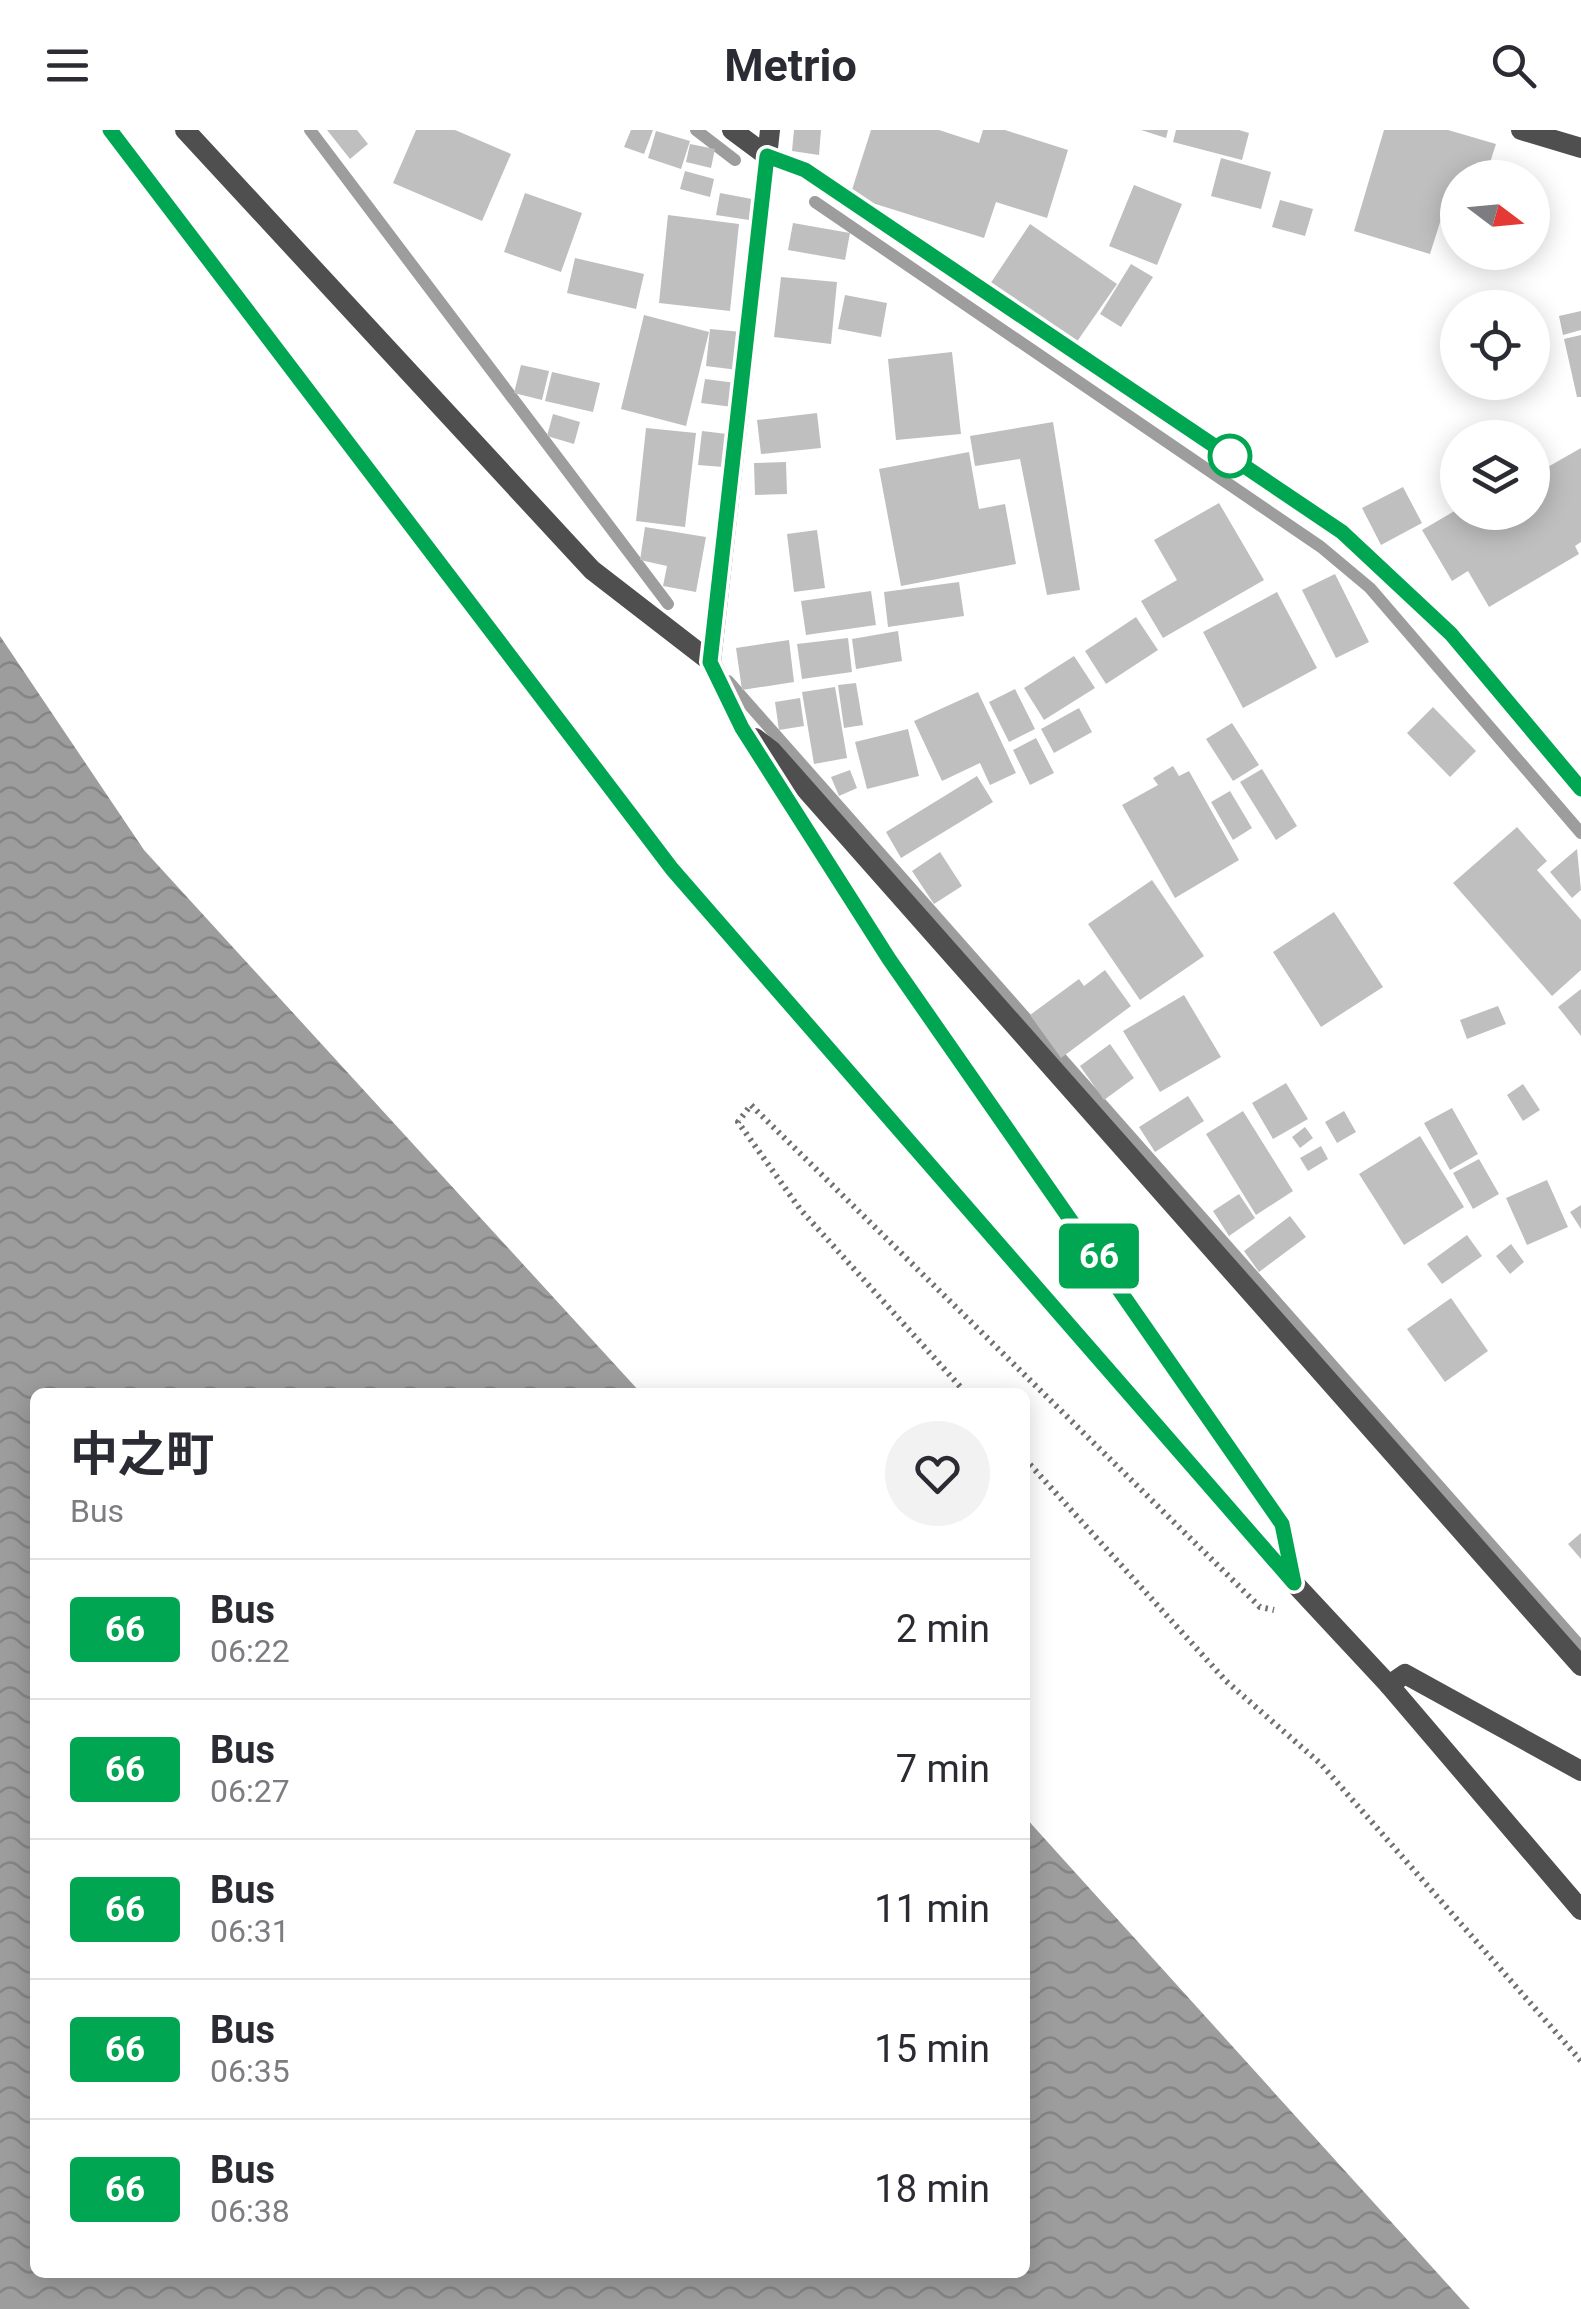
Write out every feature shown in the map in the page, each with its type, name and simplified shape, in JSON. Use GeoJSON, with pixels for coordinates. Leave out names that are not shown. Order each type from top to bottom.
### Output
{"type":"FeatureCollection","features":[{"type":"Feature","properties":{"kind":"street"},"geometry":{"type":"LineString","coordinates":[[110,130],[672,869],[1294,1583],[1389,1684],[1581,1910]]}},
{"type":"Feature","properties":{"kind":"street"},"geometry":{"type":"LineString","coordinates":[[185,130],[592,570],[710,662],[742,728],[889,959],[1282,1524],[1294,1583]]}},
{"type":"Feature","properties":{"kind":"street"},"geometry":{"type":"LineString","coordinates":[[732,130],[767,156],[805,170],[1342,532],[1451,634],[1581,789]]}},
{"type":"Feature","properties":{"kind":"street"},"geometry":{"type":"LineString","coordinates":[[710,662],[770,130]]}},
{"type":"Feature","properties":{"kind":"street"},"geometry":{"type":"LineString","coordinates":[[1520,130],[1581,148]]}},
{"type":"Feature","properties":{"kind":"street"},"geometry":{"type":"LineString","coordinates":[[742,728],[772,751],[1581,1666]]}},
{"type":"Feature","properties":{"kind":"street"},"geometry":{"type":"LineString","coordinates":[[1389,1684],[1406,1674],[1581,1771]]}},
{"type":"Feature","properties":{"kind":"path"},"geometry":{"type":"LineString","coordinates":[[962,1388],[800,1209],[738,1122],[751,1105],[1260,1606],[1278,1611]]}},
{"type":"Feature","properties":{"kind":"path"},"geometry":{"type":"LineString","coordinates":[[1030,1464],[1226,1680],[1321,1764],[1581,2061]]}},
{"type":"Feature","properties":{"kind":"water"},"geometry":{"type":"Polygon","coordinates":[[[0,636],[144,850],[636,1388],[30,1388],[30,2278],[1030,2278],[1030,1823],[1470,2309],[0,2309],[0,636]]]}},
{"type":"Feature","properties":{"kind":"building"},"geometry":{"type":"Polygon","coordinates":[[[327,130],[357,130],[368,144],[350,159],[327,130]]]}},
{"type":"Feature","properties":{"kind":"building"},"geometry":{"type":"Polygon","coordinates":[[[416,130],[455,130],[511,154],[482,221],[393,183],[416,130]]]}},
{"type":"Feature","properties":{"kind":"building"},"geometry":{"type":"Polygon","coordinates":[[[631,130],[653,130],[644,154],[624,147],[631,130]]]}},
{"type":"Feature","properties":{"kind":"building"},"geometry":{"type":"Polygon","coordinates":[[[794,130],[821,130],[819,155],[792,151],[794,130]]]}},
{"type":"Feature","properties":{"kind":"building"},"geometry":{"type":"Polygon","coordinates":[[[871,130],[939,130],[979,143],[983,130],[1005,130],[1068,150],[1047,218],[996,202],[984,238],[850,196],[871,130]]]}},
{"type":"Feature","properties":{"kind":"building"},"geometry":{"type":"Polygon","coordinates":[[[1141,130],[1168,130],[1166,138],[1141,130]]]}},
{"type":"Feature","properties":{"kind":"building"},"geometry":{"type":"Polygon","coordinates":[[[1176,130],[1249,133],[1242,160],[1173,142],[1176,130]]]}},
{"type":"Feature","properties":{"kind":"building"},"geometry":{"type":"Polygon","coordinates":[[[1384,130],[1448,130],[1496,144],[1491,160],[1440,160],[1440,222],[1430,254],[1354,231],[1384,130]]]}},
{"type":"Feature","properties":{"kind":"building"},"geometry":{"type":"Polygon","coordinates":[[[656,131],[690,141],[681,169],[648,158],[656,131]]]}},
{"type":"Feature","properties":{"kind":"building"},"geometry":{"type":"Polygon","coordinates":[[[690,144],[715,149],[711,168],[686,162],[690,144]]]}},
{"type":"Feature","properties":{"kind":"building"},"geometry":{"type":"Polygon","coordinates":[[[1221,158],[1271,172],[1261,209],[1211,196],[1221,158]]]}},
{"type":"Feature","properties":{"kind":"building"},"geometry":{"type":"Polygon","coordinates":[[[685,171],[714,179],[710,197],[680,189],[685,171]]]}},
{"type":"Feature","properties":{"kind":"building"},"geometry":{"type":"Polygon","coordinates":[[[1134,185],[1182,204],[1157,265],[1109,246],[1134,185]]]}},
{"type":"Feature","properties":{"kind":"building"},"geometry":{"type":"Polygon","coordinates":[[[525,193],[582,213],[561,272],[504,252],[525,193]]]}},
{"type":"Feature","properties":{"kind":"building"},"geometry":{"type":"Polygon","coordinates":[[[720,193],[752,199],[749,220],[716,215],[720,193]]]}},
{"type":"Feature","properties":{"kind":"building"},"geometry":{"type":"Polygon","coordinates":[[[1280,200],[1313,209],[1305,236],[1272,227],[1280,200]]]}},
{"type":"Feature","properties":{"kind":"building"},"geometry":{"type":"Polygon","coordinates":[[[668,215],[739,224],[730,311],[659,303],[668,215]]]}},
{"type":"Feature","properties":{"kind":"building"},"geometry":{"type":"Polygon","coordinates":[[[793,223],[850,233],[845,260],[788,250],[793,223]]]}},
{"type":"Feature","properties":{"kind":"building"},"geometry":{"type":"Polygon","coordinates":[[[1030,224],[1117,284],[1076,343],[990,284],[1030,224]]]}},
{"type":"Feature","properties":{"kind":"building"},"geometry":{"type":"Polygon","coordinates":[[[575,258],[644,274],[636,309],[567,293],[575,258]]]}},
{"type":"Feature","properties":{"kind":"building"},"geometry":{"type":"Polygon","coordinates":[[[1131,264],[1153,277],[1121,327],[1100,314],[1131,264]]]}},
{"type":"Feature","properties":{"kind":"building"},"geometry":{"type":"Polygon","coordinates":[[[781,277],[837,282],[831,344],[774,337],[781,277]]]}},
{"type":"Feature","properties":{"kind":"building"},"geometry":{"type":"Polygon","coordinates":[[[845,295],[887,303],[881,337],[838,329],[845,295]]]}},
{"type":"Feature","properties":{"kind":"building"},"geometry":{"type":"Polygon","coordinates":[[[1581,311],[1581,330],[1563,335],[1559,316],[1581,311]]]}},
{"type":"Feature","properties":{"kind":"building"},"geometry":{"type":"Polygon","coordinates":[[[644,315],[709,332],[686,426],[621,409],[644,315]]]}},
{"type":"Feature","properties":{"kind":"building"},"geometry":{"type":"Polygon","coordinates":[[[710,329],[742,332],[738,370],[706,366],[710,329]]]}},
{"type":"Feature","properties":{"kind":"building"},"geometry":{"type":"Polygon","coordinates":[[[1581,335],[1581,397],[1577,397],[1564,339],[1581,335]]]}},
{"type":"Feature","properties":{"kind":"building"},"geometry":{"type":"Polygon","coordinates":[[[952,352],[961,434],[896,440],[888,359],[952,352]]]}},
{"type":"Feature","properties":{"kind":"building"},"geometry":{"type":"Polygon","coordinates":[[[521,365],[549,371],[542,400],[514,393],[521,365]]]}},
{"type":"Feature","properties":{"kind":"building"},"geometry":{"type":"Polygon","coordinates":[[[552,372],[600,383],[593,412],[545,401],[552,372]]]}},
{"type":"Feature","properties":{"kind":"building"},"geometry":{"type":"Polygon","coordinates":[[[705,379],[736,383],[733,407],[701,403],[705,379]]]}},
{"type":"Feature","properties":{"kind":"building"},"geometry":{"type":"Polygon","coordinates":[[[817,413],[821,448],[761,454],[757,420],[817,413]]]}},
{"type":"Feature","properties":{"kind":"building"},"geometry":{"type":"Polygon","coordinates":[[[553,414],[580,422],[574,444],[547,436],[553,414]]]}},
{"type":"Feature","properties":{"kind":"building"},"geometry":{"type":"Polygon","coordinates":[[[1053,422],[1080,590],[1047,595],[1020,459],[975,466],[970,436],[1053,422]]]}},
{"type":"Feature","properties":{"kind":"building"},"geometry":{"type":"Polygon","coordinates":[[[646,428],[696,433],[685,527],[636,521],[646,428]]]}},
{"type":"Feature","properties":{"kind":"building"},"geometry":{"type":"Polygon","coordinates":[[[702,431],[727,434],[723,467],[698,465],[702,431]]]}},
{"type":"Feature","properties":{"kind":"building"},"geometry":{"type":"Polygon","coordinates":[[[1581,448],[1581,542],[1575,546],[1579,554],[1489,607],[1468,571],[1452,581],[1422,530],[1440,520],[1440,530],[1550,530],[1550,466],[1581,448]]]}},
{"type":"Feature","properties":{"kind":"building"},"geometry":{"type":"Polygon","coordinates":[[[969,452],[979,509],[1005,504],[1016,564],[901,586],[879,469],[969,452]]]}},
{"type":"Feature","properties":{"kind":"building"},"geometry":{"type":"Polygon","coordinates":[[[786,462],[787,494],[755,495],[754,463],[786,462]]]}},
{"type":"Feature","properties":{"kind":"building"},"geometry":{"type":"Polygon","coordinates":[[[1403,487],[1422,523],[1381,545],[1362,508],[1403,487]]]}},
{"type":"Feature","properties":{"kind":"building"},"geometry":{"type":"Polygon","coordinates":[[[1219,503],[1264,580],[1163,638],[1141,601],[1177,580],[1154,540],[1219,503]]]}},
{"type":"Feature","properties":{"kind":"building"},"geometry":{"type":"Polygon","coordinates":[[[645,527],[706,537],[696,592],[663,586],[667,566],[640,560],[645,527]]]}},
{"type":"Feature","properties":{"kind":"building"},"geometry":{"type":"Polygon","coordinates":[[[817,530],[825,588],[794,592],[787,534],[817,530]]]}},
{"type":"Feature","properties":{"kind":"building"},"geometry":{"type":"Polygon","coordinates":[[[1335,574],[1369,642],[1336,658],[1302,590],[1335,574]]]}},
{"type":"Feature","properties":{"kind":"building"},"geometry":{"type":"Polygon","coordinates":[[[959,582],[964,616],[888,627],[884,592],[959,582]]]}},
{"type":"Feature","properties":{"kind":"building"},"geometry":{"type":"Polygon","coordinates":[[[871,591],[876,625],[806,635],[801,601],[871,591]]]}},
{"type":"Feature","properties":{"kind":"building"},"geometry":{"type":"Polygon","coordinates":[[[1277,592],[1317,668],[1243,708],[1203,632],[1277,592]]]}},
{"type":"Feature","properties":{"kind":"building"},"geometry":{"type":"Polygon","coordinates":[[[1136,617],[1158,650],[1106,684],[1085,651],[1136,617]]]}},
{"type":"Feature","properties":{"kind":"building"},"geometry":{"type":"Polygon","coordinates":[[[898,631],[902,661],[856,669],[852,639],[898,631]]]}},
{"type":"Feature","properties":{"kind":"building"},"geometry":{"type":"Polygon","coordinates":[[[848,638],[852,672],[802,679],[797,644],[848,638]]]}},
{"type":"Feature","properties":{"kind":"building"},"geometry":{"type":"Polygon","coordinates":[[[789,640],[794,682],[742,690],[736,648],[789,640]]]}},
{"type":"Feature","properties":{"kind":"building"},"geometry":{"type":"Polygon","coordinates":[[[1074,656],[1095,688],[1044,720],[1024,688],[1074,656]]]}},
{"type":"Feature","properties":{"kind":"building"},"geometry":{"type":"Polygon","coordinates":[[[856,683],[863,725],[844,728],[838,685],[856,683]]]}},
{"type":"Feature","properties":{"kind":"building"},"geometry":{"type":"Polygon","coordinates":[[[835,687],[847,758],[814,764],[802,692],[835,687]]]}},
{"type":"Feature","properties":{"kind":"building"},"geometry":{"type":"Polygon","coordinates":[[[1015,689],[1035,729],[1009,742],[989,702],[1015,689]]]}},
{"type":"Feature","properties":{"kind":"building"},"geometry":{"type":"Polygon","coordinates":[[[978,692],[1016,773],[990,785],[980,763],[942,781],[914,721],[978,692]]]}},
{"type":"Feature","properties":{"kind":"building"},"geometry":{"type":"Polygon","coordinates":[[[800,698],[804,726],[779,730],[775,702],[800,698]]]}},
{"type":"Feature","properties":{"kind":"building"},"geometry":{"type":"Polygon","coordinates":[[[1433,707],[1476,751],[1450,777],[1407,733],[1433,707]]]}},
{"type":"Feature","properties":{"kind":"building"},"geometry":{"type":"Polygon","coordinates":[[[1079,708],[1092,732],[1054,753],[1041,729],[1079,708]]]}},
{"type":"Feature","properties":{"kind":"building"},"geometry":{"type":"Polygon","coordinates":[[[1232,723],[1259,765],[1233,781],[1206,739],[1232,723]]]}},
{"type":"Feature","properties":{"kind":"building"},"geometry":{"type":"Polygon","coordinates":[[[908,729],[919,776],[867,789],[855,742],[908,729]]]}},
{"type":"Feature","properties":{"kind":"building"},"geometry":{"type":"Polygon","coordinates":[[[1036,738],[1054,773],[1030,785],[1013,750],[1036,738]]]}},
{"type":"Feature","properties":{"kind":"building"},"geometry":{"type":"Polygon","coordinates":[[[1173,766],[1179,776],[1189,771],[1239,860],[1175,898],[1122,805],[1158,785],[1153,778],[1173,766]]]}},
{"type":"Feature","properties":{"kind":"building"},"geometry":{"type":"Polygon","coordinates":[[[1262,769],[1297,826],[1276,840],[1240,782],[1262,769]]]}},
{"type":"Feature","properties":{"kind":"building"},"geometry":{"type":"Polygon","coordinates":[[[850,770],[857,788],[839,796],[831,777],[850,770]]]}},
{"type":"Feature","properties":{"kind":"building"},"geometry":{"type":"Polygon","coordinates":[[[977,776],[993,802],[901,858],[886,832],[977,776]]]}},
{"type":"Feature","properties":{"kind":"building"},"geometry":{"type":"Polygon","coordinates":[[[1230,791],[1252,828],[1233,840],[1211,802],[1230,791]]]}},
{"type":"Feature","properties":{"kind":"building"},"geometry":{"type":"Polygon","coordinates":[[[1517,827],[1547,861],[1537,870],[1581,920],[1581,970],[1552,996],[1453,883],[1517,827]]]}},
{"type":"Feature","properties":{"kind":"building"},"geometry":{"type":"Polygon","coordinates":[[[1577,849],[1581,890],[1572,898],[1550,872],[1577,849]]]}},
{"type":"Feature","properties":{"kind":"building"},"geometry":{"type":"Polygon","coordinates":[[[940,852],[962,886],[934,904],[912,871],[940,852]]]}},
{"type":"Feature","properties":{"kind":"building"},"geometry":{"type":"Polygon","coordinates":[[[1152,880],[1204,956],[1140,1000],[1088,924],[1152,880]]]}},
{"type":"Feature","properties":{"kind":"building"},"geometry":{"type":"Polygon","coordinates":[[[1334,912],[1383,987],[1321,1027],[1273,952],[1334,912]]]}},
{"type":"Feature","properties":{"kind":"building"},"geometry":{"type":"Polygon","coordinates":[[[1105,970],[1131,1006],[1061,1058],[1030,1015],[1079,979],[1084,986],[1105,970]]]}},
{"type":"Feature","properties":{"kind":"building"},"geometry":{"type":"Polygon","coordinates":[[[1581,989],[1581,1036],[1558,1007],[1581,989]]]}},
{"type":"Feature","properties":{"kind":"building"},"geometry":{"type":"Polygon","coordinates":[[[1184,995],[1221,1057],[1160,1092],[1123,1031],[1184,995]]]}},
{"type":"Feature","properties":{"kind":"building"},"geometry":{"type":"Polygon","coordinates":[[[1498,1006],[1506,1024],[1467,1039],[1460,1020],[1498,1006]]]}},
{"type":"Feature","properties":{"kind":"building"},"geometry":{"type":"Polygon","coordinates":[[[1110,1044],[1134,1078],[1104,1100],[1080,1066],[1110,1044]]]}},
{"type":"Feature","properties":{"kind":"building"},"geometry":{"type":"Polygon","coordinates":[[[1286,1083],[1308,1119],[1273,1139],[1252,1103],[1286,1083]]]}},
{"type":"Feature","properties":{"kind":"building"},"geometry":{"type":"Polygon","coordinates":[[[1523,1084],[1540,1110],[1523,1121],[1507,1095],[1523,1084]]]}},
{"type":"Feature","properties":{"kind":"building"},"geometry":{"type":"Polygon","coordinates":[[[1188,1096],[1204,1121],[1155,1152],[1139,1127],[1188,1096]]]}},
{"type":"Feature","properties":{"kind":"building"},"geometry":{"type":"Polygon","coordinates":[[[1452,1108],[1478,1154],[1450,1170],[1424,1123],[1452,1108]]]}},
{"type":"Feature","properties":{"kind":"building"},"geometry":{"type":"Polygon","coordinates":[[[1243,1111],[1293,1191],[1256,1215],[1206,1134],[1243,1111]]]}},
{"type":"Feature","properties":{"kind":"building"},"geometry":{"type":"Polygon","coordinates":[[[1344,1111],[1356,1132],[1337,1143],[1325,1122],[1344,1111]]]}},
{"type":"Feature","properties":{"kind":"building"},"geometry":{"type":"Polygon","coordinates":[[[1305,1127],[1313,1138],[1300,1148],[1292,1137],[1305,1127]]]}},
{"type":"Feature","properties":{"kind":"building"},"geometry":{"type":"Polygon","coordinates":[[[1420,1136],[1464,1207],[1404,1245],[1359,1174],[1420,1136]]]}},
{"type":"Feature","properties":{"kind":"building"},"geometry":{"type":"Polygon","coordinates":[[[1321,1146],[1328,1159],[1308,1171],[1300,1158],[1321,1146]]]}},
{"type":"Feature","properties":{"kind":"building"},"geometry":{"type":"Polygon","coordinates":[[[1479,1159],[1499,1194],[1473,1209],[1453,1173],[1479,1159]]]}},
{"type":"Feature","properties":{"kind":"building"},"geometry":{"type":"Polygon","coordinates":[[[1547,1180],[1568,1227],[1527,1245],[1506,1198],[1547,1180]]]}},
{"type":"Feature","properties":{"kind":"building"},"geometry":{"type":"Polygon","coordinates":[[[1239,1194],[1255,1218],[1229,1236],[1213,1211],[1239,1194]]]}},
{"type":"Feature","properties":{"kind":"building"},"geometry":{"type":"Polygon","coordinates":[[[1581,1205],[1581,1229],[1570,1212],[1581,1205]]]}},
{"type":"Feature","properties":{"kind":"building"},"geometry":{"type":"Polygon","coordinates":[[[1290,1216],[1306,1237],[1259,1272],[1244,1251],[1290,1216]]]}},
{"type":"Feature","properties":{"kind":"building"},"geometry":{"type":"Polygon","coordinates":[[[1467,1235],[1482,1256],[1442,1284],[1427,1264],[1467,1235]]]}},
{"type":"Feature","properties":{"kind":"building"},"geometry":{"type":"Polygon","coordinates":[[[1511,1244],[1524,1262],[1510,1274],[1496,1256],[1511,1244]]]}},
{"type":"Feature","properties":{"kind":"building"},"geometry":{"type":"Polygon","coordinates":[[[1451,1298],[1488,1351],[1445,1382],[1407,1329],[1451,1298]]]}},
{"type":"Feature","properties":{"kind":"building"},"geometry":{"type":"Polygon","coordinates":[[[1581,1533],[1581,1559],[1568,1544],[1581,1533]]]}},
{"type":"Feature","properties":{"kind":"waterway"},"geometry":{"type":"LineString","coordinates":[[310,130],[668,604]]}},
{"type":"Feature","properties":{"kind":"waterway"},"geometry":{"type":"LineString","coordinates":[[696,130],[735,160]]}},
{"type":"Feature","properties":{"kind":"waterway"},"geometry":{"type":"LineString","coordinates":[[815,202],[1321,547],[1370,588],[1581,833]]}},
{"type":"Feature","properties":{"kind":"waterway"},"geometry":{"type":"LineString","coordinates":[[728,681],[1581,1647]]}},
{"type":"Feature","properties":{"kind":"bus line","name":"66"},"geometry":{"type":"LineString","coordinates":[[110,130],[672,869],[1294,1583],[1282,1524],[889,959],[742,728],[710,662],[767,156],[805,170],[1342,532],[1451,634],[1581,789]]}}]}
